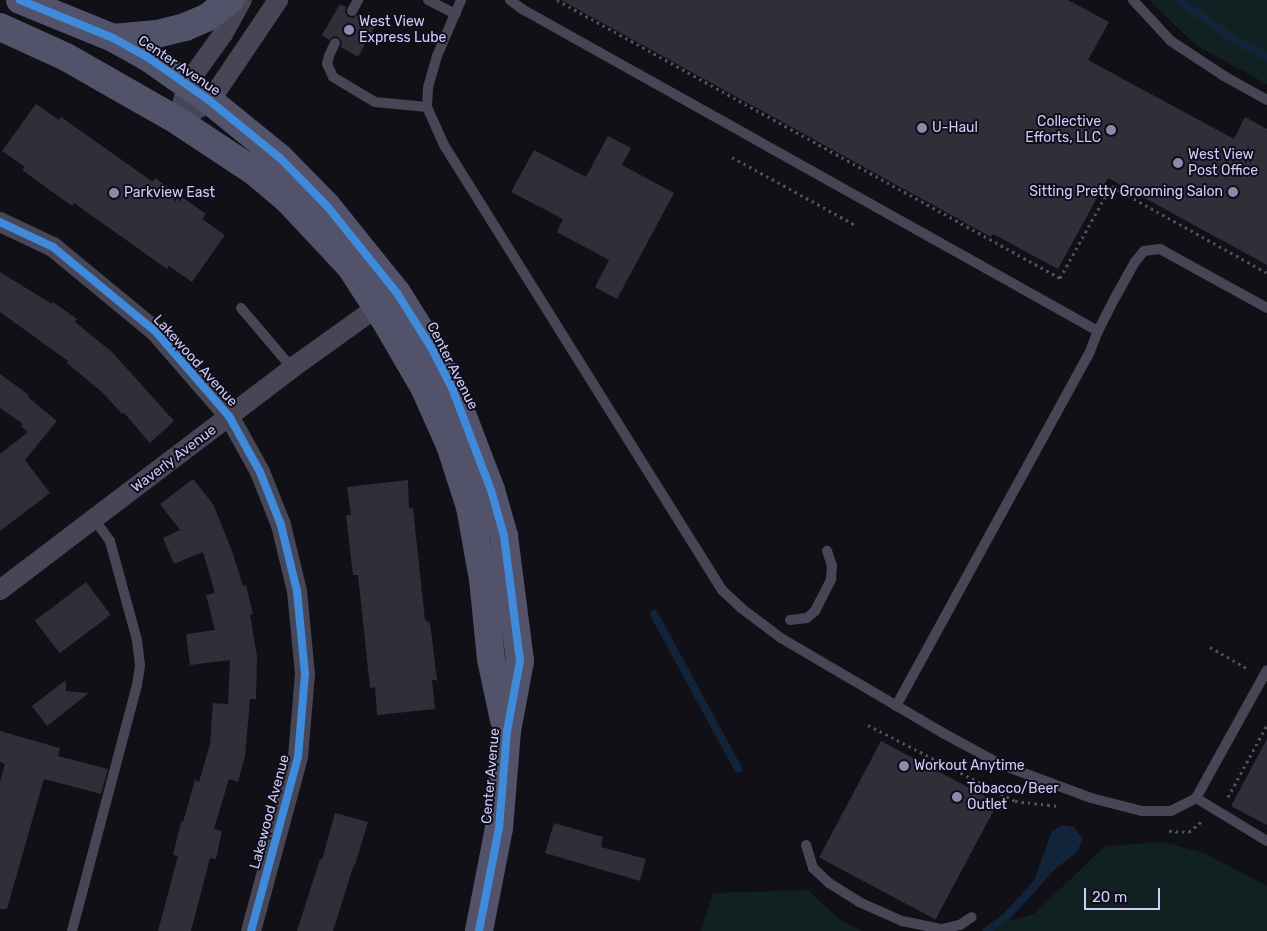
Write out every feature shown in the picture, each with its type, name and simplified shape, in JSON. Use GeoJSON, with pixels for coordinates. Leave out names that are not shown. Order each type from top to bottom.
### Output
{"type":"FeatureCollection","features":[{"type":"Feature","properties":{"kind":"street","name":"Center Avenue"},"geometry":{"type":"LineString","coordinates":[[20,0],[113,38],[146,56],[210,101],[280,158],[307,185],[366,252],[387,300]]}},
{"type":"Feature","properties":{"kind":"street"},"geometry":{"type":"LineString","coordinates":[[113,38],[158,34],[184,27],[208,17],[230,0]]}},
{"type":"Feature","properties":{"kind":"street"},"geometry":{"type":"LineString","coordinates":[[178,121],[187,84],[223,34],[242,0]]}},
{"type":"Feature","properties":{"kind":"street"},"geometry":{"type":"LineString","coordinates":[[178,121],[210,101],[278,0]]}},
{"type":"Feature","properties":{"kind":"street","name":"Center Avenue"},"geometry":{"type":"LineString","coordinates":[[0,28],[66,57],[178,121],[255,172],[287,199],[350,266],[387,300],[432,349],[452,388],[492,490],[504,536],[520,661],[507,731],[499,828],[479,931]]}},
{"type":"Feature","properties":{"kind":"street","name":"Lakewood Avenue"},"geometry":{"type":"LineString","coordinates":[[0,222],[53,247],[155,331],[229,416],[260,472],[281,524],[297,591],[305,674],[298,757],[251,931]]}},
{"type":"Feature","properties":{"kind":"street","name":"Waverly Avenue"},"geometry":{"type":"LineString","coordinates":[[0,590],[292,368],[387,300]]}},
{"type":"Feature","properties":{"kind":"lane"},"geometry":{"type":"LineString","coordinates":[[352,11],[358,0]]}},
{"type":"Feature","properties":{"kind":"lane"},"geometry":{"type":"LineString","coordinates":[[428,0],[456,14]]}},
{"type":"Feature","properties":{"kind":"lane"},"geometry":{"type":"LineString","coordinates":[[461,0],[437,56],[428,88],[427,107],[444,145],[722,590],[740,608],[781,638],[896,706],[1002,765],[1091,798],[1142,811],[1170,811],[1196,798],[1267,670]]}},
{"type":"Feature","properties":{"kind":"lane"},"geometry":{"type":"LineString","coordinates":[[510,0],[522,9],[1098,331]]}},
{"type":"Feature","properties":{"kind":"lane"},"geometry":{"type":"LineString","coordinates":[[1133,0],[1171,41],[1224,76],[1267,100]]}},
{"type":"Feature","properties":{"kind":"lane"},"geometry":{"type":"LineString","coordinates":[[335,43],[329,56],[328,64],[333,77],[375,102],[427,107]]}},
{"type":"Feature","properties":{"kind":"lane"},"geometry":{"type":"LineString","coordinates":[[896,706],[1089,354],[1098,331],[1135,262],[1144,251],[1160,249],[1267,308]]}},
{"type":"Feature","properties":{"kind":"lane"},"geometry":{"type":"LineString","coordinates":[[240,308],[292,368]]}},
{"type":"Feature","properties":{"kind":"lane"},"geometry":{"type":"LineString","coordinates":[[72,931],[137,685],[140,665],[137,640],[110,541],[94,519]]}},
{"type":"Feature","properties":{"kind":"lane"},"geometry":{"type":"LineString","coordinates":[[790,620],[807,618],[815,611],[831,579],[832,566],[827,552]]}},
{"type":"Feature","properties":{"kind":"lane"},"geometry":{"type":"LineString","coordinates":[[1196,798],[1267,841]]}},
{"type":"Feature","properties":{"kind":"lane"},"geometry":{"type":"LineString","coordinates":[[806,845],[813,868],[829,883],[859,902],[902,921],[942,929],[960,925],[972,917]]}},
{"type":"Feature","properties":{"kind":"path"},"geometry":{"type":"LineString","coordinates":[[557,0],[1060,278],[1111,186],[1267,273]]}},
{"type":"Feature","properties":{"kind":"path"},"geometry":{"type":"LineString","coordinates":[[732,157],[857,226]]}},
{"type":"Feature","properties":{"kind":"path"},"geometry":{"type":"LineString","coordinates":[[1210,647],[1249,669],[1258,686]]}},
{"type":"Feature","properties":{"kind":"path"},"geometry":{"type":"LineString","coordinates":[[1244,767],[1250,770]]}},
{"type":"Feature","properties":{"kind":"shaded area"},"geometry":{"type":"Polygon","coordinates":[[[1149,0],[1267,0],[1267,84],[1197,46],[1149,0]]]}},
{"type":"Feature","properties":{"kind":"shaded area"},"geometry":{"type":"Polygon","coordinates":[[[1163,842],[1204,853],[1267,886],[1267,931],[984,931],[990,926],[1034,914],[1105,846],[1163,842]]]}},
{"type":"Feature","properties":{"kind":"shaded area"},"geometry":{"type":"Polygon","coordinates":[[[808,890],[840,920],[862,931],[701,931],[713,893],[808,890]]]}},
{"type":"Feature","properties":{"kind":"water"},"geometry":{"type":"Polygon","coordinates":[[[1063,825],[1074,827],[1083,839],[1076,853],[1055,869],[1034,892],[1032,886],[1052,831],[1063,825]]]}},
{"type":"Feature","properties":{"kind":"building","name":"U-Haul"},"geometry":{"type":"Polygon","coordinates":[[[561,0],[1068,0],[1109,22],[1088,60],[1234,139],[1245,117],[1267,129],[1267,265],[1108,178],[1058,269],[993,234],[991,237],[561,0]]]}},
{"type":"Feature","properties":{"kind":"building","name":"West View Express Lube"},"geometry":{"type":"Polygon","coordinates":[[[340,4],[346,7],[345,12],[348,17],[353,18],[358,14],[376,24],[358,57],[341,47],[342,42],[338,37],[334,36],[329,40],[322,35],[340,4]]]}},
{"type":"Feature","properties":{"kind":"building","name":"Parkview East"},"geometry":{"type":"Polygon","coordinates":[[[36,104],[59,120],[61,117],[153,182],[155,178],[206,214],[202,219],[225,235],[192,282],[169,266],[167,269],[74,203],[72,206],[22,170],[25,167],[2,151],[36,104]]]}},
{"type":"Feature","properties":{"kind":"building"},"geometry":{"type":"Polygon","coordinates":[[[608,136],[631,148],[622,165],[674,193],[617,299],[595,287],[609,260],[557,232],[563,219],[511,192],[534,150],[586,177],[608,136]]]}},
{"type":"Feature","properties":{"kind":"building"},"geometry":{"type":"Polygon","coordinates":[[[0,272],[52,304],[53,302],[77,319],[75,322],[112,352],[174,421],[150,443],[124,413],[122,414],[103,393],[67,363],[68,361],[0,312],[0,272]]]}},
{"type":"Feature","properties":{"kind":"building"},"geometry":{"type":"Polygon","coordinates":[[[0,374],[29,395],[28,397],[57,421],[25,460],[50,493],[0,531],[0,454],[28,432],[21,426],[23,424],[0,408],[0,374]]]}},
{"type":"Feature","properties":{"kind":"building"},"geometry":{"type":"Polygon","coordinates":[[[193,479],[213,504],[232,551],[243,586],[246,585],[253,614],[250,615],[257,656],[256,699],[250,699],[245,756],[238,782],[229,779],[214,829],[222,831],[216,859],[210,858],[191,931],[158,931],[178,856],[173,855],[181,822],[183,822],[195,780],[199,782],[210,744],[213,703],[228,704],[230,660],[190,665],[186,634],[215,630],[206,595],[215,593],[203,552],[174,564],[163,538],[180,530],[160,504],[193,479]]]}},
{"type":"Feature","properties":{"kind":"building"},"geometry":{"type":"Polygon","coordinates":[[[408,480],[409,508],[413,508],[425,620],[430,623],[437,680],[432,680],[435,709],[377,715],[375,687],[370,688],[358,575],[353,575],[346,515],[351,515],[347,487],[408,480]]]}},
{"type":"Feature","properties":{"kind":"building"},"geometry":{"type":"Polygon","coordinates":[[[86,582],[111,615],[60,653],[35,621],[86,582]]]}},
{"type":"Feature","properties":{"kind":"building"},"geometry":{"type":"Polygon","coordinates":[[[66,680],[66,691],[89,693],[47,726],[32,706],[66,680]]]}},
{"type":"Feature","properties":{"kind":"building"},"geometry":{"type":"Polygon","coordinates":[[[0,731],[60,748],[58,756],[108,769],[101,794],[44,779],[7,909],[0,909],[0,781],[5,764],[0,762],[0,731]]]}},
{"type":"Feature","properties":{"kind":"building"},"geometry":{"type":"Polygon","coordinates":[[[1267,739],[1267,825],[1231,806],[1267,739]]]}},
{"type":"Feature","properties":{"kind":"building"},"geometry":{"type":"Polygon","coordinates":[[[881,741],[998,803],[936,920],[819,858],[881,741]]]}},
{"type":"Feature","properties":{"kind":"building"},"geometry":{"type":"Polygon","coordinates":[[[335,813],[368,822],[355,865],[333,931],[297,931],[320,859],[322,860],[335,813]]]}},
{"type":"Feature","properties":{"kind":"building"},"geometry":{"type":"Polygon","coordinates":[[[554,823],[603,837],[601,847],[646,859],[640,881],[545,853],[554,823]]]}},
{"type":"Feature","properties":{"kind":"waterway"},"geometry":{"type":"LineString","coordinates":[[1179,0],[1233,39],[1267,57]]}},
{"type":"Feature","properties":{"kind":"waterway"},"geometry":{"type":"LineString","coordinates":[[654,614],[738,769]]}},
{"type":"Feature","properties":{"kind":"waterway"},"geometry":{"type":"LineString","coordinates":[[987,931],[1008,915],[1039,881]]}},
{"type":"Feature","properties":{"kind":"cycle path"},"geometry":{"type":"LineString","coordinates":[[20,0],[113,38],[146,56],[210,101],[280,158],[327,206],[397,293],[432,349],[452,388],[491,490],[504,536],[520,661],[507,731],[499,828],[479,931]]}},
{"type":"Feature","properties":{"kind":"cycle path"},"geometry":{"type":"LineString","coordinates":[[0,222],[53,247],[155,331],[229,416],[260,472],[281,525],[297,591],[305,674],[298,757],[251,931]]}},
{"type":"Feature","properties":{"kind":"place","name":"West View Express Lube"},"geometry":{"type":"Point","coordinates":[349,30]}},
{"type":"Feature","properties":{"kind":"place","name":"U-Haul"},"geometry":{"type":"Point","coordinates":[922,128]}},
{"type":"Feature","properties":{"kind":"place","name":"Collective Efforts, LLC"},"geometry":{"type":"Point","coordinates":[1111,130]}},
{"type":"Feature","properties":{"kind":"place","name":"West View Post Office"},"geometry":{"type":"Point","coordinates":[1178,163]}},
{"type":"Feature","properties":{"kind":"place","name":"Sitting Pretty Grooming Salon"},"geometry":{"type":"Point","coordinates":[1233,192]}},
{"type":"Feature","properties":{"kind":"place","name":"Parkview East"},"geometry":{"type":"Point","coordinates":[114,193]}},
{"type":"Feature","properties":{"kind":"place","name":"Workout Anytime"},"geometry":{"type":"Point","coordinates":[904,766]}},
{"type":"Feature","properties":{"kind":"place","name":"Tobacco/Beer Outlet"},"geometry":{"type":"Point","coordinates":[957,797]}}]}
